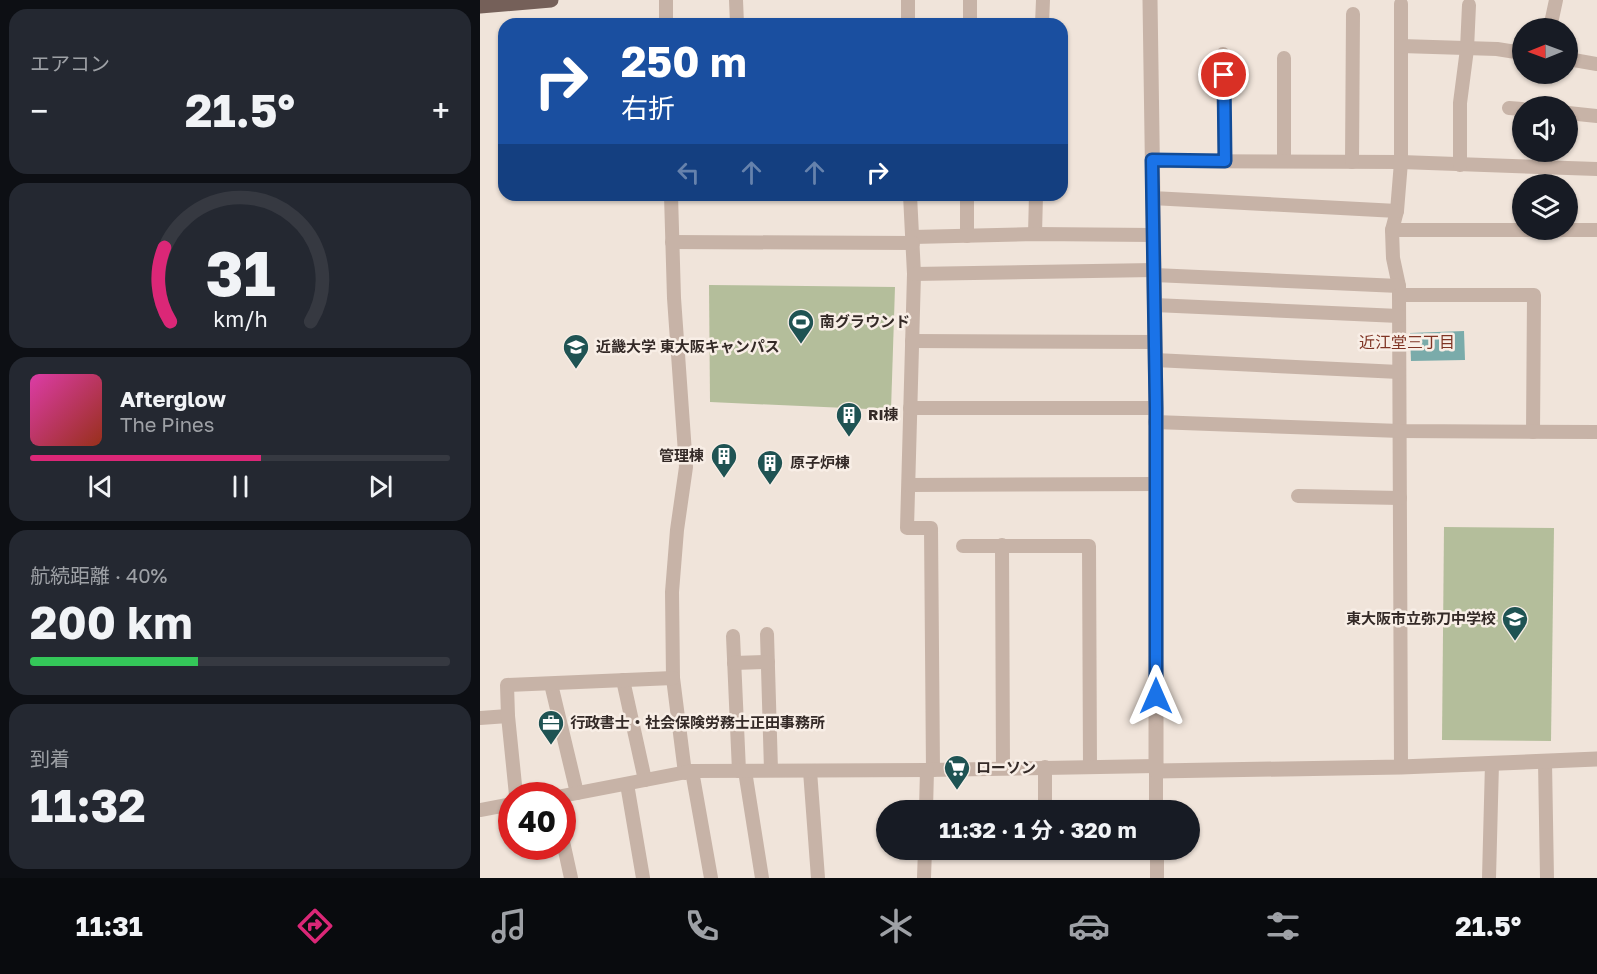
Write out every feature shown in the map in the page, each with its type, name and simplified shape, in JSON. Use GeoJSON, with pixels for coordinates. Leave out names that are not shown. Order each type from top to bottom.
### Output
{"type":"FeatureCollection","features":[{"type":"Feature","properties":{"kind":"main road"},"geometry":{"type":"LineString","coordinates":[[480,6],[551,0]]}},
{"type":"Feature","properties":{"kind":"street"},"geometry":{"type":"LineString","coordinates":[[666,0],[666,18]]}},
{"type":"Feature","properties":{"kind":"street"},"geometry":{"type":"LineString","coordinates":[[736,0],[737,18]]}},
{"type":"Feature","properties":{"kind":"street"},"geometry":{"type":"LineString","coordinates":[[908,0],[908,18]]}},
{"type":"Feature","properties":{"kind":"street"},"geometry":{"type":"LineString","coordinates":[[970,0],[970,18]]}},
{"type":"Feature","properties":{"kind":"street"},"geometry":{"type":"LineString","coordinates":[[1042,18],[1043,0]]}},
{"type":"Feature","properties":{"kind":"street"},"geometry":{"type":"LineString","coordinates":[[1150,0],[1156,415],[1156,800]]}},
{"type":"Feature","properties":{"kind":"street"},"geometry":{"type":"LineString","coordinates":[[1552,18],[1556,0]]}},
{"type":"Feature","properties":{"kind":"street"},"geometry":{"type":"LineString","coordinates":[[1401,4],[1401,162],[1397,211],[1392,230],[1393,258],[1399,290],[1401,767]]}},
{"type":"Feature","properties":{"kind":"street"},"geometry":{"type":"LineString","coordinates":[[1460,165],[1460,103],[1467,49],[1469,5]]}},
{"type":"Feature","properties":{"kind":"street"},"geometry":{"type":"LineString","coordinates":[[1352,162],[1353,14]]}},
{"type":"Feature","properties":{"kind":"street"},"geometry":{"type":"LineString","coordinates":[[1401,46],[1512,51]]}},
{"type":"Feature","properties":{"kind":"street"},"geometry":{"type":"LineString","coordinates":[[1223,54],[1225,161]]}},
{"type":"Feature","properties":{"kind":"street"},"geometry":{"type":"LineString","coordinates":[[1284,58],[1284,161]]}},
{"type":"Feature","properties":{"kind":"street"},"geometry":{"type":"LineString","coordinates":[[1578,61],[1597,64]]}},
{"type":"Feature","properties":{"kind":"street"},"geometry":{"type":"LineString","coordinates":[[1578,114],[1597,116]]}},
{"type":"Feature","properties":{"kind":"street"},"geometry":{"type":"LineString","coordinates":[[1152,160],[1401,162],[1597,170]]}},
{"type":"Feature","properties":{"kind":"street"},"geometry":{"type":"LineString","coordinates":[[1152,198],[1397,211]]}},
{"type":"Feature","properties":{"kind":"street"},"geometry":{"type":"LineString","coordinates":[[670,201],[674,298],[686,467],[677,530],[672,592],[673,678],[689,772],[711,878]]}},
{"type":"Feature","properties":{"kind":"street"},"geometry":{"type":"LineString","coordinates":[[910,201],[914,274],[907,528],[931,528],[930,770],[927,800]]}},
{"type":"Feature","properties":{"kind":"street"},"geometry":{"type":"LineString","coordinates":[[967,201],[967,236]]}},
{"type":"Feature","properties":{"kind":"street"},"geometry":{"type":"LineString","coordinates":[[1035,234],[1036,201]]}},
{"type":"Feature","properties":{"kind":"street"},"geometry":{"type":"LineString","coordinates":[[1392,230],[1597,230]]}},
{"type":"Feature","properties":{"kind":"street"},"geometry":{"type":"LineString","coordinates":[[672,242],[913,240],[1035,234],[1153,235]]}},
{"type":"Feature","properties":{"kind":"street"},"geometry":{"type":"LineString","coordinates":[[914,274],[1154,272],[1399,290],[1534,295],[1533,432]]}},
{"type":"Feature","properties":{"kind":"street"},"geometry":{"type":"LineString","coordinates":[[1154,305],[1399,316]]}},
{"type":"Feature","properties":{"kind":"street"},"geometry":{"type":"LineString","coordinates":[[912,340],[1155,342]]}},
{"type":"Feature","properties":{"kind":"street"},"geometry":{"type":"LineString","coordinates":[[1155,360],[1399,372]]}},
{"type":"Feature","properties":{"kind":"street"},"geometry":{"type":"LineString","coordinates":[[910,408],[1156,415],[1400,431],[1597,432]]}},
{"type":"Feature","properties":{"kind":"street"},"geometry":{"type":"LineString","coordinates":[[909,485],[1156,484]]}},
{"type":"Feature","properties":{"kind":"street"},"geometry":{"type":"LineString","coordinates":[[1298,496],[1400,498]]}},
{"type":"Feature","properties":{"kind":"street"},"geometry":{"type":"LineString","coordinates":[[1002,545],[1003,768]]}},
{"type":"Feature","properties":{"kind":"street"},"geometry":{"type":"LineString","coordinates":[[963,546],[1089,546],[1090,767]]}},
{"type":"Feature","properties":{"kind":"street"},"geometry":{"type":"LineString","coordinates":[[767,634],[771,770]]}},
{"type":"Feature","properties":{"kind":"street"},"geometry":{"type":"LineString","coordinates":[[733,636],[742,771],[762,878]]}},
{"type":"Feature","properties":{"kind":"street"},"geometry":{"type":"LineString","coordinates":[[734,663],[768,662]]}},
{"type":"Feature","properties":{"kind":"street"},"geometry":{"type":"LineString","coordinates":[[515,782],[507,685],[673,678]]}},
{"type":"Feature","properties":{"kind":"street"},"geometry":{"type":"LineString","coordinates":[[623,680],[645,780]]}},
{"type":"Feature","properties":{"kind":"street"},"geometry":{"type":"LineString","coordinates":[[551,684],[577,793],[689,772],[1045,767],[1156,769],[1401,767],[1597,759]]}},
{"type":"Feature","properties":{"kind":"street"},"geometry":{"type":"LineString","coordinates":[[480,718],[508,716]]}},
{"type":"Feature","properties":{"kind":"street"},"geometry":{"type":"LineString","coordinates":[[1545,762],[1547,878]]}},
{"type":"Feature","properties":{"kind":"street"},"geometry":{"type":"LineString","coordinates":[[1489,878],[1492,763]]}},
{"type":"Feature","properties":{"kind":"street"},"geometry":{"type":"LineString","coordinates":[[1045,767],[1045,800]]}},
{"type":"Feature","properties":{"kind":"street"},"geometry":{"type":"LineString","coordinates":[[810,771],[818,878]]}},
{"type":"Feature","properties":{"kind":"street"},"geometry":{"type":"LineString","coordinates":[[627,784],[643,878]]}},
{"type":"Feature","properties":{"kind":"street"},"geometry":{"type":"LineString","coordinates":[[480,810],[498,807]]}},
{"type":"Feature","properties":{"kind":"street"},"geometry":{"type":"LineString","coordinates":[[567,860],[571,878]]}},
{"type":"Feature","properties":{"kind":"street"},"geometry":{"type":"LineString","coordinates":[[924,878],[925,860]]}},
{"type":"Feature","properties":{"kind":"street"},"geometry":{"type":"LineString","coordinates":[[1157,860],[1157,878]]}},
{"type":"Feature","properties":{"kind":"green space","name":"南グラウンド"},"geometry":{"type":"Polygon","coordinates":[[[709,285],[895,287],[891,410],[710,402],[709,285]]]}},
{"type":"Feature","properties":{"kind":"green space"},"geometry":{"type":"Polygon","coordinates":[[[1444,527],[1554,528],[1551,741],[1442,740],[1444,527]]]}},
{"type":"Feature","properties":{"kind":"water"},"geometry":{"type":"Polygon","coordinates":[[[1464,331],[1465,360],[1411,361],[1410,333],[1464,331]]]}},
{"type":"Feature","properties":{"kind":"place","name":"南グラウンド"},"geometry":{"type":"Point","coordinates":[801,345]}},
{"type":"Feature","properties":{"kind":"place","name":"近畿大学 東大阪キャンパス"},"geometry":{"type":"Point","coordinates":[576,370]}},
{"type":"Feature","properties":{"kind":"place","name":"RI棟"},"geometry":{"type":"Point","coordinates":[849,438]}},
{"type":"Feature","properties":{"kind":"place","name":"管理棟"},"geometry":{"type":"Point","coordinates":[724,479]}},
{"type":"Feature","properties":{"kind":"place","name":"原子炉棟"},"geometry":{"type":"Point","coordinates":[770,486]}},
{"type":"Feature","properties":{"kind":"place","name":"東大阪市立弥刀中学校"},"geometry":{"type":"Point","coordinates":[1515,642]}},
{"type":"Feature","properties":{"kind":"place","name":"行政書士・社会保険労務士正田事務所"},"geometry":{"type":"Point","coordinates":[551,746]}},
{"type":"Feature","properties":{"kind":"place","name":"ローソン"},"geometry":{"type":"Point","coordinates":[957,791]}},
{"type":"Feature","properties":{"kind":"district","name":"近江堂三丁目"},"geometry":{"type":"Point","coordinates":[1407,342]}},
{"type":"Feature","properties":{"kind":"route"},"geometry":{"type":"LineString","coordinates":[[1156,696],[1156,408],[1152,160],[1225,161],[1224,75]]}}]}
